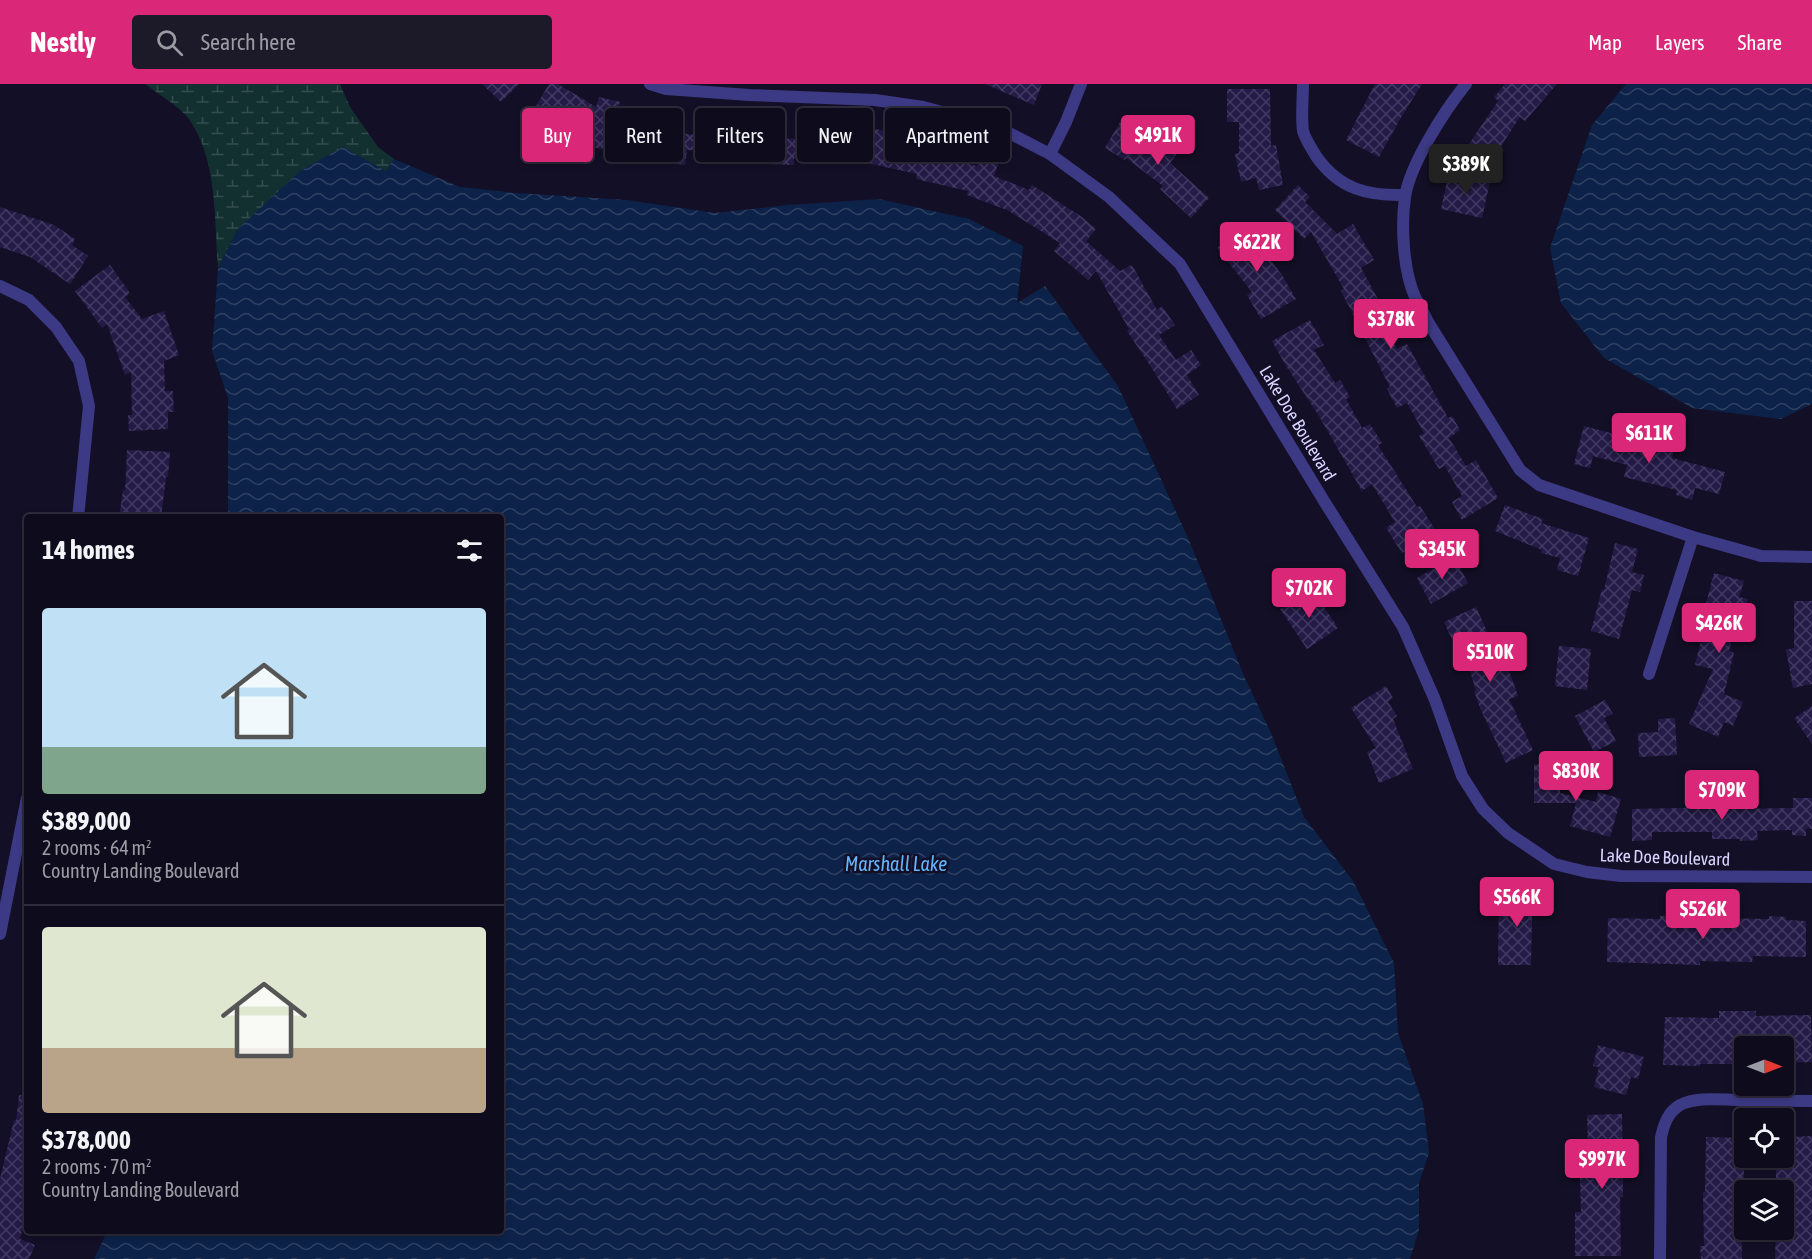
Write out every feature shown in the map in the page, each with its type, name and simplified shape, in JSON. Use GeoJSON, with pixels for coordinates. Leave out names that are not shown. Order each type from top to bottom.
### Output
{"type":"FeatureCollection","features":[{"type":"Feature","properties":{"kind":"street","name":"Lake Doe Boulevard"},"geometry":{"type":"LineString","coordinates":[[650,84],[666,89],[875,100],[923,107],[969,119],[1011,134],[1050,154],[1109,197],[1180,264],[1403,627],[1435,700],[1462,776],[1483,809],[1508,833],[1554,864],[1587,872],[1621,876],[1812,877]]}},
{"type":"Feature","properties":{"kind":"street"},"geometry":{"type":"LineString","coordinates":[[1050,154],[1082,84]]}},
{"type":"Feature","properties":{"kind":"street"},"geometry":{"type":"LineString","coordinates":[[1303,84],[1303,132],[1325,169],[1361,192],[1383,196],[1405,195]]}},
{"type":"Feature","properties":{"kind":"street"},"geometry":{"type":"LineString","coordinates":[[1466,84],[1426,145],[1405,195],[1403,229],[1406,260],[1415,296],[1428,322],[1520,470],[1539,485],[1693,537],[1761,555],[1812,557]]}},
{"type":"Feature","properties":{"kind":"street"},"geometry":{"type":"LineString","coordinates":[[0,286],[28,300],[56,327],[79,361],[89,406],[78,514]]}},
{"type":"Feature","properties":{"kind":"street"},"geometry":{"type":"LineString","coordinates":[[1649,674],[1693,537]]}},
{"type":"Feature","properties":{"kind":"street"},"geometry":{"type":"LineString","coordinates":[[0,934],[24,813]]}},
{"type":"Feature","properties":{"kind":"street"},"geometry":{"type":"LineString","coordinates":[[1660,1259],[1661,1137],[1666,1121],[1677,1107],[1684,1103],[1702,1100],[1812,1101]]}},
{"type":"Feature","properties":{"kind":"green space"},"geometry":{"type":"Polygon","coordinates":[[[145,84],[340,84],[350,107],[378,147],[394,159],[387,171],[238,229],[218,268],[213,191],[205,153],[198,135],[189,119],[175,105],[145,84]]]}},
{"type":"Feature","properties":{"kind":"water"},"geometry":{"type":"Polygon","coordinates":[[[1626,84],[1812,84],[1812,404],[1781,419],[1692,408],[1604,358],[1561,303],[1550,248],[1592,125],[1626,84]]]}},
{"type":"Feature","properties":{"kind":"water","name":"Marshall Lake"},"geometry":{"type":"Polygon","coordinates":[[[343,147],[386,171],[394,159],[460,187],[627,200],[715,213],[879,199],[969,219],[1023,246],[1017,303],[1045,286],[1118,386],[1189,540],[1304,817],[1353,881],[1394,963],[1398,1033],[1423,1104],[1429,1153],[1419,1183],[1419,1230],[1410,1259],[94,1259],[106,1234],[504,1234],[504,514],[228,514],[228,398],[212,351],[218,268],[238,229],[300,171],[343,147]]]}},
{"type":"Feature","properties":{"kind":"building"},"geometry":{"type":"Polygon","coordinates":[[[482,84],[519,84],[501,102],[482,84]]]}},
{"type":"Feature","properties":{"kind":"building"},"geometry":{"type":"Polygon","coordinates":[[[549,84],[558,84],[596,107],[599,97],[620,102],[618,108],[605,108],[605,150],[593,147],[593,108],[535,108],[549,84]]]}},
{"type":"Feature","properties":{"kind":"building"},"geometry":{"type":"Polygon","coordinates":[[[985,84],[1042,84],[1034,105],[985,84]]]}},
{"type":"Feature","properties":{"kind":"building"},"geometry":{"type":"Polygon","coordinates":[[[1375,84],[1422,84],[1379,157],[1346,140],[1375,84]]]}},
{"type":"Feature","properties":{"kind":"building"},"geometry":{"type":"Polygon","coordinates":[[[1505,84],[1557,84],[1525,121],[1520,117],[1488,166],[1465,150],[1498,101],[1494,97],[1505,84]]]}},
{"type":"Feature","properties":{"kind":"building"},"geometry":{"type":"Polygon","coordinates":[[[1227,89],[1270,89],[1271,146],[1276,145],[1283,185],[1259,190],[1256,178],[1241,182],[1235,154],[1239,153],[1239,122],[1227,122],[1227,89]]]}},
{"type":"Feature","properties":{"kind":"building"},"geometry":{"type":"Polygon","coordinates":[[[1120,122],[1151,141],[1156,134],[1179,151],[1170,163],[1209,198],[1191,218],[1160,189],[1163,186],[1126,158],[1125,160],[1105,148],[1120,122]]]}},
{"type":"Feature","properties":{"kind":"building"},"geometry":{"type":"Polygon","coordinates":[[[873,128],[885,131],[885,162],[960,162],[977,166],[978,162],[999,162],[994,176],[1029,190],[1032,185],[1082,217],[1096,229],[1086,241],[1120,271],[1132,265],[1157,310],[1162,306],[1175,325],[1159,335],[1176,360],[1191,350],[1201,365],[1187,375],[1199,395],[1177,409],[1127,331],[1129,329],[1096,271],[1088,280],[1054,251],[1060,243],[1007,210],[967,195],[968,191],[916,179],[917,174],[863,162],[873,162],[873,128]]]}},
{"type":"Feature","properties":{"kind":"building"},"geometry":{"type":"Polygon","coordinates":[[[683,134],[695,135],[695,150],[687,150],[685,165],[662,162],[683,162],[683,134]]]}},
{"type":"Feature","properties":{"kind":"building"},"geometry":{"type":"Polygon","coordinates":[[[785,138],[797,139],[797,158],[794,158],[794,165],[714,162],[785,162],[785,138]]]}},
{"type":"Feature","properties":{"kind":"building"},"geometry":{"type":"Polygon","coordinates":[[[1449,172],[1490,181],[1482,218],[1441,209],[1449,172]]]}},
{"type":"Feature","properties":{"kind":"building"},"geometry":{"type":"Polygon","coordinates":[[[1298,185],[1310,197],[1305,202],[1337,234],[1353,224],[1374,260],[1361,268],[1387,316],[1382,319],[1397,349],[1407,344],[1448,418],[1452,416],[1460,430],[1449,438],[1466,466],[1476,460],[1498,498],[1462,520],[1452,502],[1462,496],[1445,466],[1439,469],[1419,436],[1424,433],[1407,403],[1397,408],[1387,389],[1390,387],[1341,291],[1344,289],[1311,232],[1304,239],[1275,210],[1298,185]]]}},
{"type":"Feature","properties":{"kind":"building"},"geometry":{"type":"Polygon","coordinates":[[[0,207],[54,225],[75,239],[72,245],[88,256],[70,284],[30,257],[0,247],[0,207]]]}},
{"type":"Feature","properties":{"kind":"building"},"geometry":{"type":"Polygon","coordinates":[[[1244,227],[1282,275],[1296,299],[1261,319],[1247,295],[1252,292],[1217,248],[1244,227]]]}},
{"type":"Feature","properties":{"kind":"building"},"geometry":{"type":"Polygon","coordinates":[[[110,265],[130,293],[125,297],[142,319],[164,311],[179,355],[164,361],[165,391],[173,391],[174,412],[168,412],[168,429],[129,431],[128,415],[132,415],[131,372],[125,375],[107,324],[102,328],[75,291],[110,265]]]}},
{"type":"Feature","properties":{"kind":"building"},"geometry":{"type":"Polygon","coordinates":[[[1310,320],[1324,345],[1314,350],[1335,383],[1340,380],[1350,397],[1346,399],[1362,428],[1370,424],[1382,443],[1378,445],[1417,507],[1420,506],[1436,531],[1402,553],[1386,528],[1395,522],[1372,484],[1362,491],[1272,341],[1310,320]]]}},
{"type":"Feature","properties":{"kind":"building"},"geometry":{"type":"Polygon","coordinates":[[[1584,426],[1622,436],[1619,445],[1652,453],[1654,445],[1674,450],[1672,458],[1725,472],[1719,494],[1695,488],[1692,500],[1676,495],[1677,490],[1624,477],[1627,465],[1593,456],[1590,468],[1574,464],[1584,426]]]}},
{"type":"Feature","properties":{"kind":"building"},"geometry":{"type":"Polygon","coordinates":[[[127,450],[170,452],[161,514],[120,514],[123,490],[125,491],[127,450]]]}},
{"type":"Feature","properties":{"kind":"building"},"geometry":{"type":"Polygon","coordinates":[[[1505,505],[1543,519],[1541,523],[1589,538],[1578,576],[1557,570],[1560,558],[1541,553],[1542,550],[1495,531],[1505,505]]]}},
{"type":"Feature","properties":{"kind":"building"},"geometry":{"type":"Polygon","coordinates":[[[1615,543],[1638,549],[1632,572],[1644,575],[1640,592],[1632,590],[1619,639],[1591,631],[1615,543]]]}},
{"type":"Feature","properties":{"kind":"building"},"geometry":{"type":"Polygon","coordinates":[[[1454,557],[1468,583],[1431,604],[1417,578],[1454,557]]]}},
{"type":"Feature","properties":{"kind":"building"},"geometry":{"type":"Polygon","coordinates":[[[1714,573],[1744,581],[1739,597],[1748,599],[1742,622],[1737,620],[1729,651],[1734,653],[1724,694],[1743,702],[1733,726],[1724,722],[1718,737],[1689,724],[1713,669],[1695,665],[1708,612],[1704,611],[1714,573]]]}},
{"type":"Feature","properties":{"kind":"building"},"geometry":{"type":"Polygon","coordinates":[[[1312,589],[1338,628],[1307,649],[1280,609],[1312,589]]]}},
{"type":"Feature","properties":{"kind":"building"},"geometry":{"type":"Polygon","coordinates":[[[1794,601],[1812,601],[1812,684],[1793,688],[1786,650],[1794,648],[1794,601]]]}},
{"type":"Feature","properties":{"kind":"building"},"geometry":{"type":"Polygon","coordinates":[[[1476,607],[1499,658],[1504,656],[1518,696],[1509,699],[1533,750],[1506,763],[1480,708],[1466,659],[1462,661],[1444,622],[1476,607]]]}},
{"type":"Feature","properties":{"kind":"building"},"geometry":{"type":"Polygon","coordinates":[[[1559,646],[1591,649],[1587,690],[1555,686],[1559,646]]]}},
{"type":"Feature","properties":{"kind":"building"},"geometry":{"type":"Polygon","coordinates":[[[1386,686],[1393,698],[1388,702],[1397,716],[1393,719],[1413,769],[1379,783],[1367,752],[1376,748],[1351,708],[1386,686]]]}},
{"type":"Feature","properties":{"kind":"building"},"geometry":{"type":"Polygon","coordinates":[[[1605,700],[1613,714],[1604,718],[1616,741],[1594,752],[1575,716],[1605,700]]]}},
{"type":"Feature","properties":{"kind":"building"},"geometry":{"type":"Polygon","coordinates":[[[1812,706],[1812,744],[1794,718],[1812,706]]]}},
{"type":"Feature","properties":{"kind":"building"},"geometry":{"type":"Polygon","coordinates":[[[1675,718],[1677,755],[1639,757],[1638,733],[1658,732],[1658,719],[1675,718]]]}},
{"type":"Feature","properties":{"kind":"building"},"geometry":{"type":"Polygon","coordinates":[[[1534,764],[1560,764],[1560,793],[1596,802],[1598,792],[1621,799],[1610,837],[1570,826],[1576,803],[1534,803],[1534,764]]]}},
{"type":"Feature","properties":{"kind":"building"},"geometry":{"type":"Polygon","coordinates":[[[1793,798],[1812,798],[1812,829],[1806,828],[1806,836],[1792,835],[1792,830],[1757,831],[1758,840],[1740,841],[1740,839],[1712,839],[1712,832],[1652,832],[1652,840],[1632,841],[1632,809],[1685,808],[1685,800],[1705,800],[1705,808],[1793,808],[1793,798]]]}},
{"type":"Feature","properties":{"kind":"building"},"geometry":{"type":"Polygon","coordinates":[[[1499,895],[1544,895],[1544,916],[1532,916],[1531,965],[1498,965],[1499,895]]]}},
{"type":"Feature","properties":{"kind":"building"},"geometry":{"type":"Polygon","coordinates":[[[1660,916],[1682,917],[1682,925],[1715,926],[1716,918],[1769,919],[1769,916],[1806,921],[1806,957],[1753,956],[1752,962],[1700,961],[1700,965],[1607,962],[1608,918],[1660,919],[1660,916]]]}},
{"type":"Feature","properties":{"kind":"building"},"geometry":{"type":"Polygon","coordinates":[[[1719,1011],[1756,1011],[1756,1016],[1811,1015],[1812,1062],[1794,1063],[1794,1036],[1734,1036],[1734,1064],[1663,1065],[1665,1017],[1719,1018],[1719,1011]]]}},
{"type":"Feature","properties":{"kind":"building"},"geometry":{"type":"Polygon","coordinates":[[[1598,1045],[1644,1057],[1638,1079],[1631,1077],[1626,1095],[1594,1087],[1599,1067],[1593,1066],[1598,1045]]]}},
{"type":"Feature","properties":{"kind":"building"},"geometry":{"type":"Polygon","coordinates":[[[19,1095],[24,1096],[24,1222],[20,1239],[35,1245],[29,1259],[0,1259],[0,1179],[14,1120],[16,1121],[19,1095]]]}},
{"type":"Feature","properties":{"kind":"building"},"geometry":{"type":"Polygon","coordinates":[[[1622,1114],[1621,1256],[1575,1256],[1575,1212],[1581,1212],[1580,1177],[1589,1177],[1587,1115],[1622,1114]]]}},
{"type":"Feature","properties":{"kind":"building"},"geometry":{"type":"Polygon","coordinates":[[[1812,1136],[1812,1259],[1775,1259],[1776,1240],[1794,1240],[1794,1180],[1776,1180],[1776,1168],[1794,1168],[1794,1137],[1812,1136]]]}},
{"type":"Feature","properties":{"kind":"building"},"geometry":{"type":"Polygon","coordinates":[[[1706,1137],[1734,1138],[1734,1168],[1744,1168],[1744,1180],[1734,1180],[1734,1240],[1741,1240],[1742,1259],[1701,1259],[1700,1246],[1704,1246],[1703,1192],[1705,1192],[1706,1137]]]}}]}
